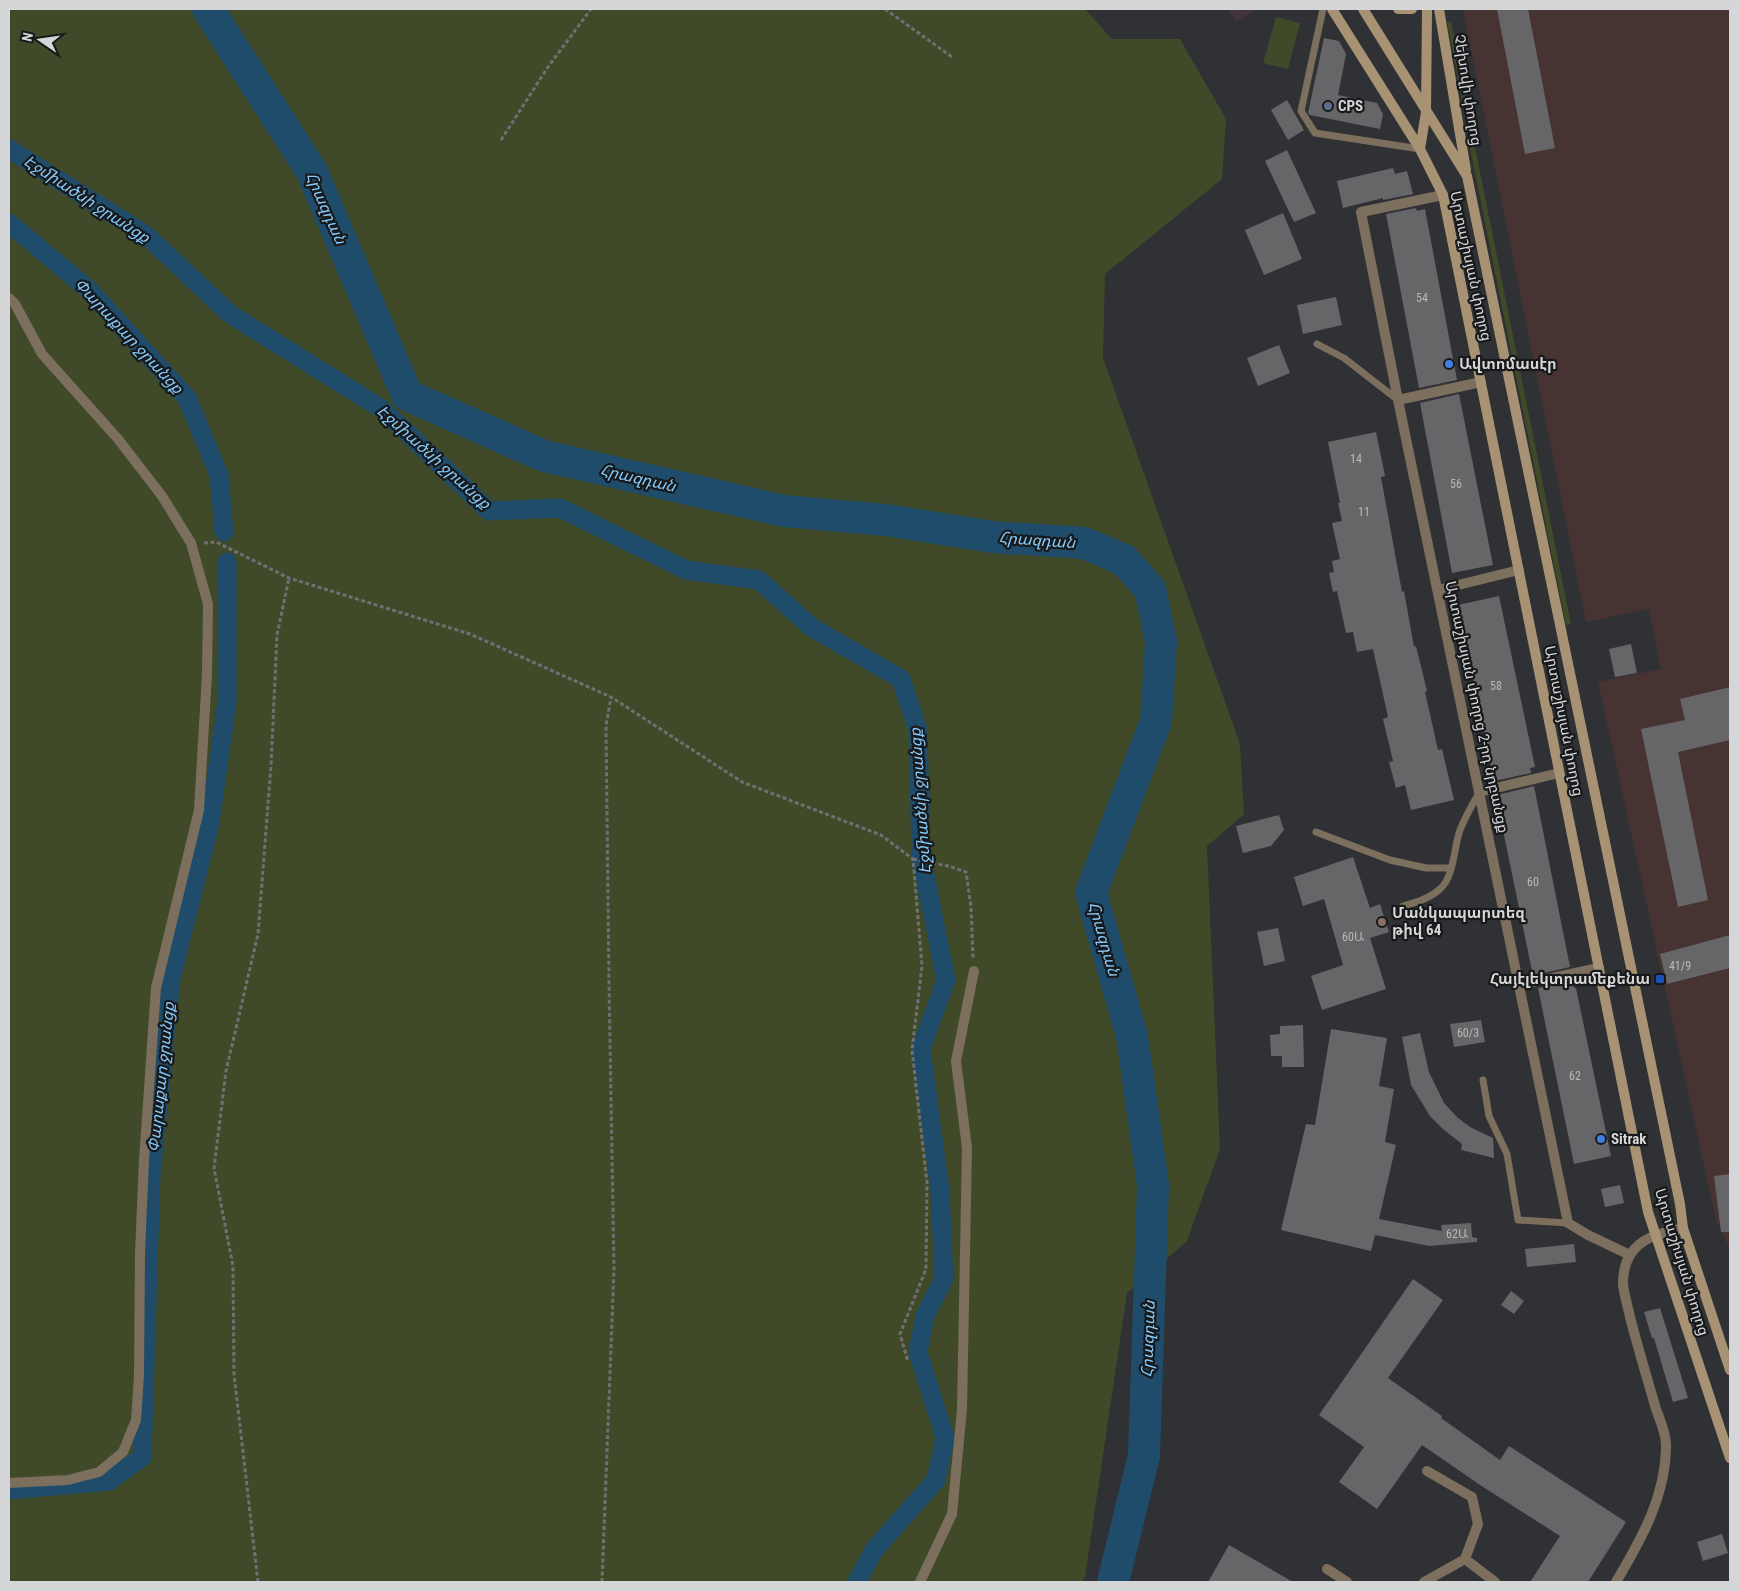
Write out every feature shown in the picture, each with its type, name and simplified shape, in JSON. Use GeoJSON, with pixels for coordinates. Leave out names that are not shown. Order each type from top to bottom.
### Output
{"type":"FeatureCollection","features":[{"type":"Feature","properties":{"kind":"main road","name":"Արտաշիսյան փողոց"},"geometry":{"type":"LineString","coordinates":[[1332,9],[1420,149],[1443,195],[1648,1212],[1730,1458]]}},
{"type":"Feature","properties":{"kind":"main road","name":"Արտաշիսյան փողոց"},"geometry":{"type":"LineString","coordinates":[[1363,9],[1467,176],[1680,1204],[1683,1228],[1730,1370]]}},
{"type":"Feature","properties":{"kind":"main road"},"geometry":{"type":"LineString","coordinates":[[1398,9],[1412,9]]}},
{"type":"Feature","properties":{"kind":"main road"},"geometry":{"type":"LineString","coordinates":[[1420,149],[1426,112],[1427,9]]}},
{"type":"Feature","properties":{"kind":"main road","name":"Չեխովի փողոց"},"geometry":{"type":"LineString","coordinates":[[1440,9],[1467,176]]}},
{"type":"Feature","properties":{"kind":"street","name":"Արտաշիսյան փողոց 2-րդ նրբանցք"},"geometry":{"type":"LineString","coordinates":[[1443,195],[1361,212],[1568,1223]]}},
{"type":"Feature","properties":{"kind":"street"},"geometry":{"type":"LineString","coordinates":[[9,298],[15,304],[42,354],[118,439],[162,496],[191,544],[208,604],[207,674],[199,810],[156,988],[144,1160],[140,1253],[139,1376],[136,1420],[123,1452],[99,1472],[68,1480],[9,1484]]}},
{"type":"Feature","properties":{"kind":"street"},"geometry":{"type":"LineString","coordinates":[[1398,400],[1481,382]]}},
{"type":"Feature","properties":{"kind":"street"},"geometry":{"type":"LineString","coordinates":[[1438,590],[1519,570]]}},
{"type":"Feature","properties":{"kind":"street"},"geometry":{"type":"LineString","coordinates":[[1480,792],[1560,773]]}},
{"type":"Feature","properties":{"kind":"street"},"geometry":{"type":"LineString","coordinates":[[1519,985],[1599,968]]}},
{"type":"Feature","properties":{"kind":"street"},"geometry":{"type":"LineString","coordinates":[[920,1582],[952,1514],[962,1409],[967,1148],[956,1061],[974,971]]}},
{"type":"Feature","properties":{"kind":"street"},"geometry":{"type":"LineString","coordinates":[[1568,1223],[1630,1255]]}},
{"type":"Feature","properties":{"kind":"street"},"geometry":{"type":"LineString","coordinates":[[1616,1582],[1640,1542],[1659,1493],[1665,1465],[1666,1442],[1626,1301],[1623,1285],[1625,1269],[1630,1255],[1645,1240],[1655,1235],[1683,1228]]}},
{"type":"Feature","properties":{"kind":"street"},"geometry":{"type":"LineString","coordinates":[[1424,1582],[1465,1559],[1478,1524],[1472,1497],[1427,1471]]}},
{"type":"Feature","properties":{"kind":"street"},"geometry":{"type":"LineString","coordinates":[[1465,1559],[1496,1582]]}},
{"type":"Feature","properties":{"kind":"street"},"geometry":{"type":"LineString","coordinates":[[1327,1569],[1347,1582]]}},
{"type":"Feature","properties":{"kind":"lane"},"geometry":{"type":"LineString","coordinates":[[1323,9],[1301,111],[1315,133],[1420,149]]}},
{"type":"Feature","properties":{"kind":"lane"},"geometry":{"type":"LineString","coordinates":[[1317,344],[1344,358],[1398,400]]}},
{"type":"Feature","properties":{"kind":"lane"},"geometry":{"type":"LineString","coordinates":[[1403,906],[1430,897],[1442,888],[1447,880],[1459,832],[1469,809],[1480,792]]}},
{"type":"Feature","properties":{"kind":"lane"},"geometry":{"type":"LineString","coordinates":[[1316,832],[1390,860],[1426,868],[1450,868]]}},
{"type":"Feature","properties":{"kind":"lane"},"geometry":{"type":"LineString","coordinates":[[1483,1080],[1488,1116],[1507,1154],[1518,1220],[1568,1223]]}},
{"type":"Feature","properties":{"kind":"path"},"geometry":{"type":"LineString","coordinates":[[501,140],[548,67],[591,9]]}},
{"type":"Feature","properties":{"kind":"path"},"geometry":{"type":"LineString","coordinates":[[885,9],[952,57]]}},
{"type":"Feature","properties":{"kind":"path"},"geometry":{"type":"LineString","coordinates":[[191,544],[216,542],[289,578],[470,634],[611,697],[742,782],[881,835],[913,859],[948,866],[966,872],[971,908],[974,971]]}},
{"type":"Feature","properties":{"kind":"path"},"geometry":{"type":"LineString","coordinates":[[258,1582],[234,1374],[233,1266],[214,1168],[226,1071],[258,934],[271,766],[277,635],[289,578]]}},
{"type":"Feature","properties":{"kind":"path"},"geometry":{"type":"LineString","coordinates":[[602,1582],[614,1268],[606,726],[611,697]]}},
{"type":"Feature","properties":{"kind":"path"},"geometry":{"type":"LineString","coordinates":[[908,1362],[900,1334],[926,1269],[926,1183],[912,1050],[922,966],[913,859]]}},
{"type":"Feature","properties":{"kind":"shaded area"},"geometry":{"type":"Polygon","coordinates":[[[1228,9],[1258,9],[1237,21],[1228,9]]]}},
{"type":"Feature","properties":{"kind":"shaded area","name":"Հայէլեկտրամեքենա"},"geometry":{"type":"Polygon","coordinates":[[[1463,9],[1730,9],[1730,1249],[1716,1220],[1598,682],[1661,669],[1649,609],[1586,622],[1463,9]]]}},
{"type":"Feature","properties":{"kind":"green space"},"geometry":{"type":"Polygon","coordinates":[[[9,9],[1085,9],[1112,39],[1180,39],[1226,119],[1222,179],[1105,274],[1103,358],[1240,744],[1244,814],[1207,846],[1220,1149],[1187,1241],[1127,1293],[1085,1577],[1082,1582],[9,1582],[9,9]]]}},
{"type":"Feature","properties":{"kind":"green space"},"geometry":{"type":"Polygon","coordinates":[[[1276,17],[1300,23],[1288,69],[1263,63],[1276,17]]]}},
{"type":"Feature","properties":{"kind":"green space"},"geometry":{"type":"Polygon","coordinates":[[[1447,22],[1451,22],[1469,112],[1465,113],[1447,22]]]}},
{"type":"Feature","properties":{"kind":"green space"},"geometry":{"type":"Polygon","coordinates":[[[1474,142],[1571,624],[1566,625],[1469,143],[1474,142]]]}},
{"type":"Feature","properties":{"kind":"building"},"geometry":{"type":"Polygon","coordinates":[[[1497,9],[1528,9],[1555,148],[1525,154],[1497,9]]]}},
{"type":"Feature","properties":{"kind":"building"},"geometry":{"type":"Polygon","coordinates":[[[1324,38],[1339,41],[1346,54],[1338,95],[1377,103],[1383,114],[1380,129],[1310,115],[1308,113],[1324,38]]]}},
{"type":"Feature","properties":{"kind":"building"},"geometry":{"type":"Polygon","coordinates":[[[1287,100],[1304,130],[1288,140],[1271,110],[1287,100]]]}},
{"type":"Feature","properties":{"kind":"building"},"geometry":{"type":"Polygon","coordinates":[[[1287,150],[1316,213],[1294,222],[1265,161],[1287,150]]]}},
{"type":"Feature","properties":{"kind":"building"},"geometry":{"type":"Polygon","coordinates":[[[1393,168],[1395,174],[1407,171],[1413,194],[1383,200],[1383,198],[1343,208],[1337,181],[1393,168]]]}},
{"type":"Feature","properties":{"kind":"building"},"geometry":{"type":"Polygon","coordinates":[[[1416,208],[1417,211],[1425,209],[1457,380],[1419,388],[1386,214],[1416,208]]]}},
{"type":"Feature","properties":{"kind":"building"},"geometry":{"type":"Polygon","coordinates":[[[1283,213],[1302,259],[1264,275],[1245,230],[1283,213]]]}},
{"type":"Feature","properties":{"kind":"building"},"geometry":{"type":"Polygon","coordinates":[[[1336,297],[1342,325],[1303,334],[1297,305],[1336,297]]]}},
{"type":"Feature","properties":{"kind":"building"},"geometry":{"type":"Polygon","coordinates":[[[1279,345],[1290,373],[1258,386],[1247,358],[1279,345]]]}},
{"type":"Feature","properties":{"kind":"building"},"geometry":{"type":"Polygon","coordinates":[[[1459,394],[1493,565],[1452,573],[1420,403],[1459,394]]]}},
{"type":"Feature","properties":{"kind":"building"},"geometry":{"type":"Polygon","coordinates":[[[1376,432],[1385,476],[1381,477],[1402,592],[1404,591],[1414,647],[1416,646],[1427,691],[1425,692],[1438,750],[1442,749],[1454,800],[1411,810],[1405,785],[1396,788],[1389,762],[1393,761],[1383,719],[1388,717],[1373,649],[1357,652],[1353,632],[1346,633],[1337,591],[1333,592],[1329,573],[1334,572],[1332,561],[1340,559],[1332,523],[1342,521],[1328,442],[1376,432]]]}},
{"type":"Feature","properties":{"kind":"building"},"geometry":{"type":"Polygon","coordinates":[[[1499,596],[1535,767],[1530,768],[1531,773],[1494,781],[1458,605],[1499,596]]]}},
{"type":"Feature","properties":{"kind":"building"},"geometry":{"type":"Polygon","coordinates":[[[1631,644],[1637,673],[1615,677],[1609,649],[1631,644]]]}},
{"type":"Feature","properties":{"kind":"building"},"geometry":{"type":"Polygon","coordinates":[[[1730,687],[1730,740],[1678,752],[1708,900],[1678,907],[1641,729],[1685,720],[1680,699],[1730,687]]]}},
{"type":"Feature","properties":{"kind":"building"},"geometry":{"type":"Polygon","coordinates":[[[1534,786],[1570,967],[1535,975],[1534,971],[1532,971],[1497,801],[1499,801],[1497,795],[1534,786]]]}},
{"type":"Feature","properties":{"kind":"building"},"geometry":{"type":"Polygon","coordinates":[[[1279,815],[1284,830],[1271,846],[1243,853],[1236,826],[1279,815]]]}},
{"type":"Feature","properties":{"kind":"building"},"geometry":{"type":"Polygon","coordinates":[[[1353,857],[1370,908],[1380,904],[1389,932],[1370,938],[1386,989],[1322,1010],[1311,976],[1343,965],[1324,899],[1303,906],[1294,877],[1353,857]]]}},
{"type":"Feature","properties":{"kind":"building"},"geometry":{"type":"Polygon","coordinates":[[[1278,928],[1285,961],[1264,966],[1257,932],[1278,928]]]}},
{"type":"Feature","properties":{"kind":"building"},"geometry":{"type":"Polygon","coordinates":[[[1730,935],[1730,968],[1667,984],[1660,954],[1730,935]]]}},
{"type":"Feature","properties":{"kind":"building"},"geometry":{"type":"Polygon","coordinates":[[[1573,981],[1611,1156],[1574,1164],[1538,988],[1573,981]]]}},
{"type":"Feature","properties":{"kind":"building"},"geometry":{"type":"Polygon","coordinates":[[[1481,1020],[1485,1042],[1454,1047],[1450,1024],[1481,1020]]]}},
{"type":"Feature","properties":{"kind":"building"},"geometry":{"type":"Polygon","coordinates":[[[1303,1025],[1304,1067],[1282,1067],[1282,1056],[1271,1056],[1270,1035],[1280,1034],[1280,1026],[1303,1025]]]}},
{"type":"Feature","properties":{"kind":"building"},"geometry":{"type":"Polygon","coordinates":[[[1331,1029],[1387,1038],[1379,1086],[1394,1089],[1385,1142],[1396,1145],[1379,1219],[1442,1231],[1441,1225],[1471,1223],[1472,1237],[1477,1238],[1477,1242],[1429,1246],[1375,1235],[1371,1251],[1281,1230],[1306,1124],[1315,1125],[1331,1029]]]}},
{"type":"Feature","properties":{"kind":"building"},"geometry":{"type":"Polygon","coordinates":[[[1420,1033],[1429,1072],[1444,1103],[1470,1127],[1493,1138],[1494,1158],[1461,1150],[1462,1144],[1430,1116],[1411,1085],[1402,1037],[1420,1033]]]}},
{"type":"Feature","properties":{"kind":"building"},"geometry":{"type":"Polygon","coordinates":[[[1730,1174],[1730,1232],[1721,1232],[1714,1176],[1730,1174]]]}},
{"type":"Feature","properties":{"kind":"building"},"geometry":{"type":"Polygon","coordinates":[[[1620,1185],[1624,1203],[1605,1207],[1601,1189],[1620,1185]]]}},
{"type":"Feature","properties":{"kind":"building"},"geometry":{"type":"Polygon","coordinates":[[[1574,1244],[1576,1262],[1527,1267],[1525,1249],[1574,1244]]]}},
{"type":"Feature","properties":{"kind":"building"},"geometry":{"type":"Polygon","coordinates":[[[1413,1279],[1443,1300],[1388,1378],[1500,1460],[1509,1446],[1626,1522],[1588,1582],[1530,1582],[1560,1536],[1422,1445],[1377,1509],[1339,1482],[1364,1447],[1319,1415],[1413,1279]]]}},
{"type":"Feature","properties":{"kind":"building"},"geometry":{"type":"Polygon","coordinates":[[[1511,1291],[1524,1301],[1514,1314],[1501,1305],[1511,1291]]]}},
{"type":"Feature","properties":{"kind":"building"},"geometry":{"type":"Polygon","coordinates":[[[1660,1308],[1688,1398],[1673,1402],[1654,1338],[1652,1338],[1644,1312],[1660,1308]]]}},
{"type":"Feature","properties":{"kind":"building"},"geometry":{"type":"Polygon","coordinates":[[[1722,1534],[1728,1553],[1703,1561],[1697,1542],[1722,1534]]]}},
{"type":"Feature","properties":{"kind":"building"},"geometry":{"type":"Polygon","coordinates":[[[1229,1545],[1293,1582],[1208,1582],[1229,1545]]]}},
{"type":"Feature","properties":{"kind":"waterway","name":"Հրազդան"},"geometry":{"type":"LineString","coordinates":[[208,9],[312,172],[407,395],[544,456],[784,511],[886,520],[992,537],[1084,543],[1124,560],[1150,589],[1161,641],[1156,721],[1091,893],[1132,1036],[1153,1185],[1144,1456],[1113,1582]]}},
{"type":"Feature","properties":{"kind":"waterway","name":"Էջմիածնի ջրանցք"},"geometry":{"type":"LineString","coordinates":[[9,149],[146,235],[230,314],[382,409],[489,511],[560,508],[686,570],[759,580],[811,627],[901,679],[918,731],[921,856],[946,980],[921,1049],[940,1190],[944,1278],[925,1316],[918,1352],[945,1438],[936,1480],[874,1550],[857,1582]]}},
{"type":"Feature","properties":{"kind":"waterway","name":"Փարաքար ջրանցք"},"geometry":{"type":"LineString","coordinates":[[9,223],[89,290],[187,398],[219,475],[224,532]]}},
{"type":"Feature","properties":{"kind":"waterway","name":"Փարաքար ջրանցք"},"geometry":{"type":"LineString","coordinates":[[9,1490],[109,1481],[142,1457],[151,1174],[171,978],[210,823],[227,702],[227,562]]}},
{"type":"Feature","properties":{"kind":"place","name":"CPS"},"geometry":{"type":"Point","coordinates":[1328,106]}},
{"type":"Feature","properties":{"kind":"place","name":"Ավտոմասէր"},"geometry":{"type":"Point","coordinates":[1449,364]}},
{"type":"Feature","properties":{"kind":"place","name":"Մանկապարտեզ թիվ 64"},"geometry":{"type":"Point","coordinates":[1382,922]}},
{"type":"Feature","properties":{"kind":"place","name":"Հայէլեկտրամեքենա"},"geometry":{"type":"Point","coordinates":[1660,979]}},
{"type":"Feature","properties":{"kind":"place","name":"Sitrak"},"geometry":{"type":"Point","coordinates":[1601,1139]}}]}
